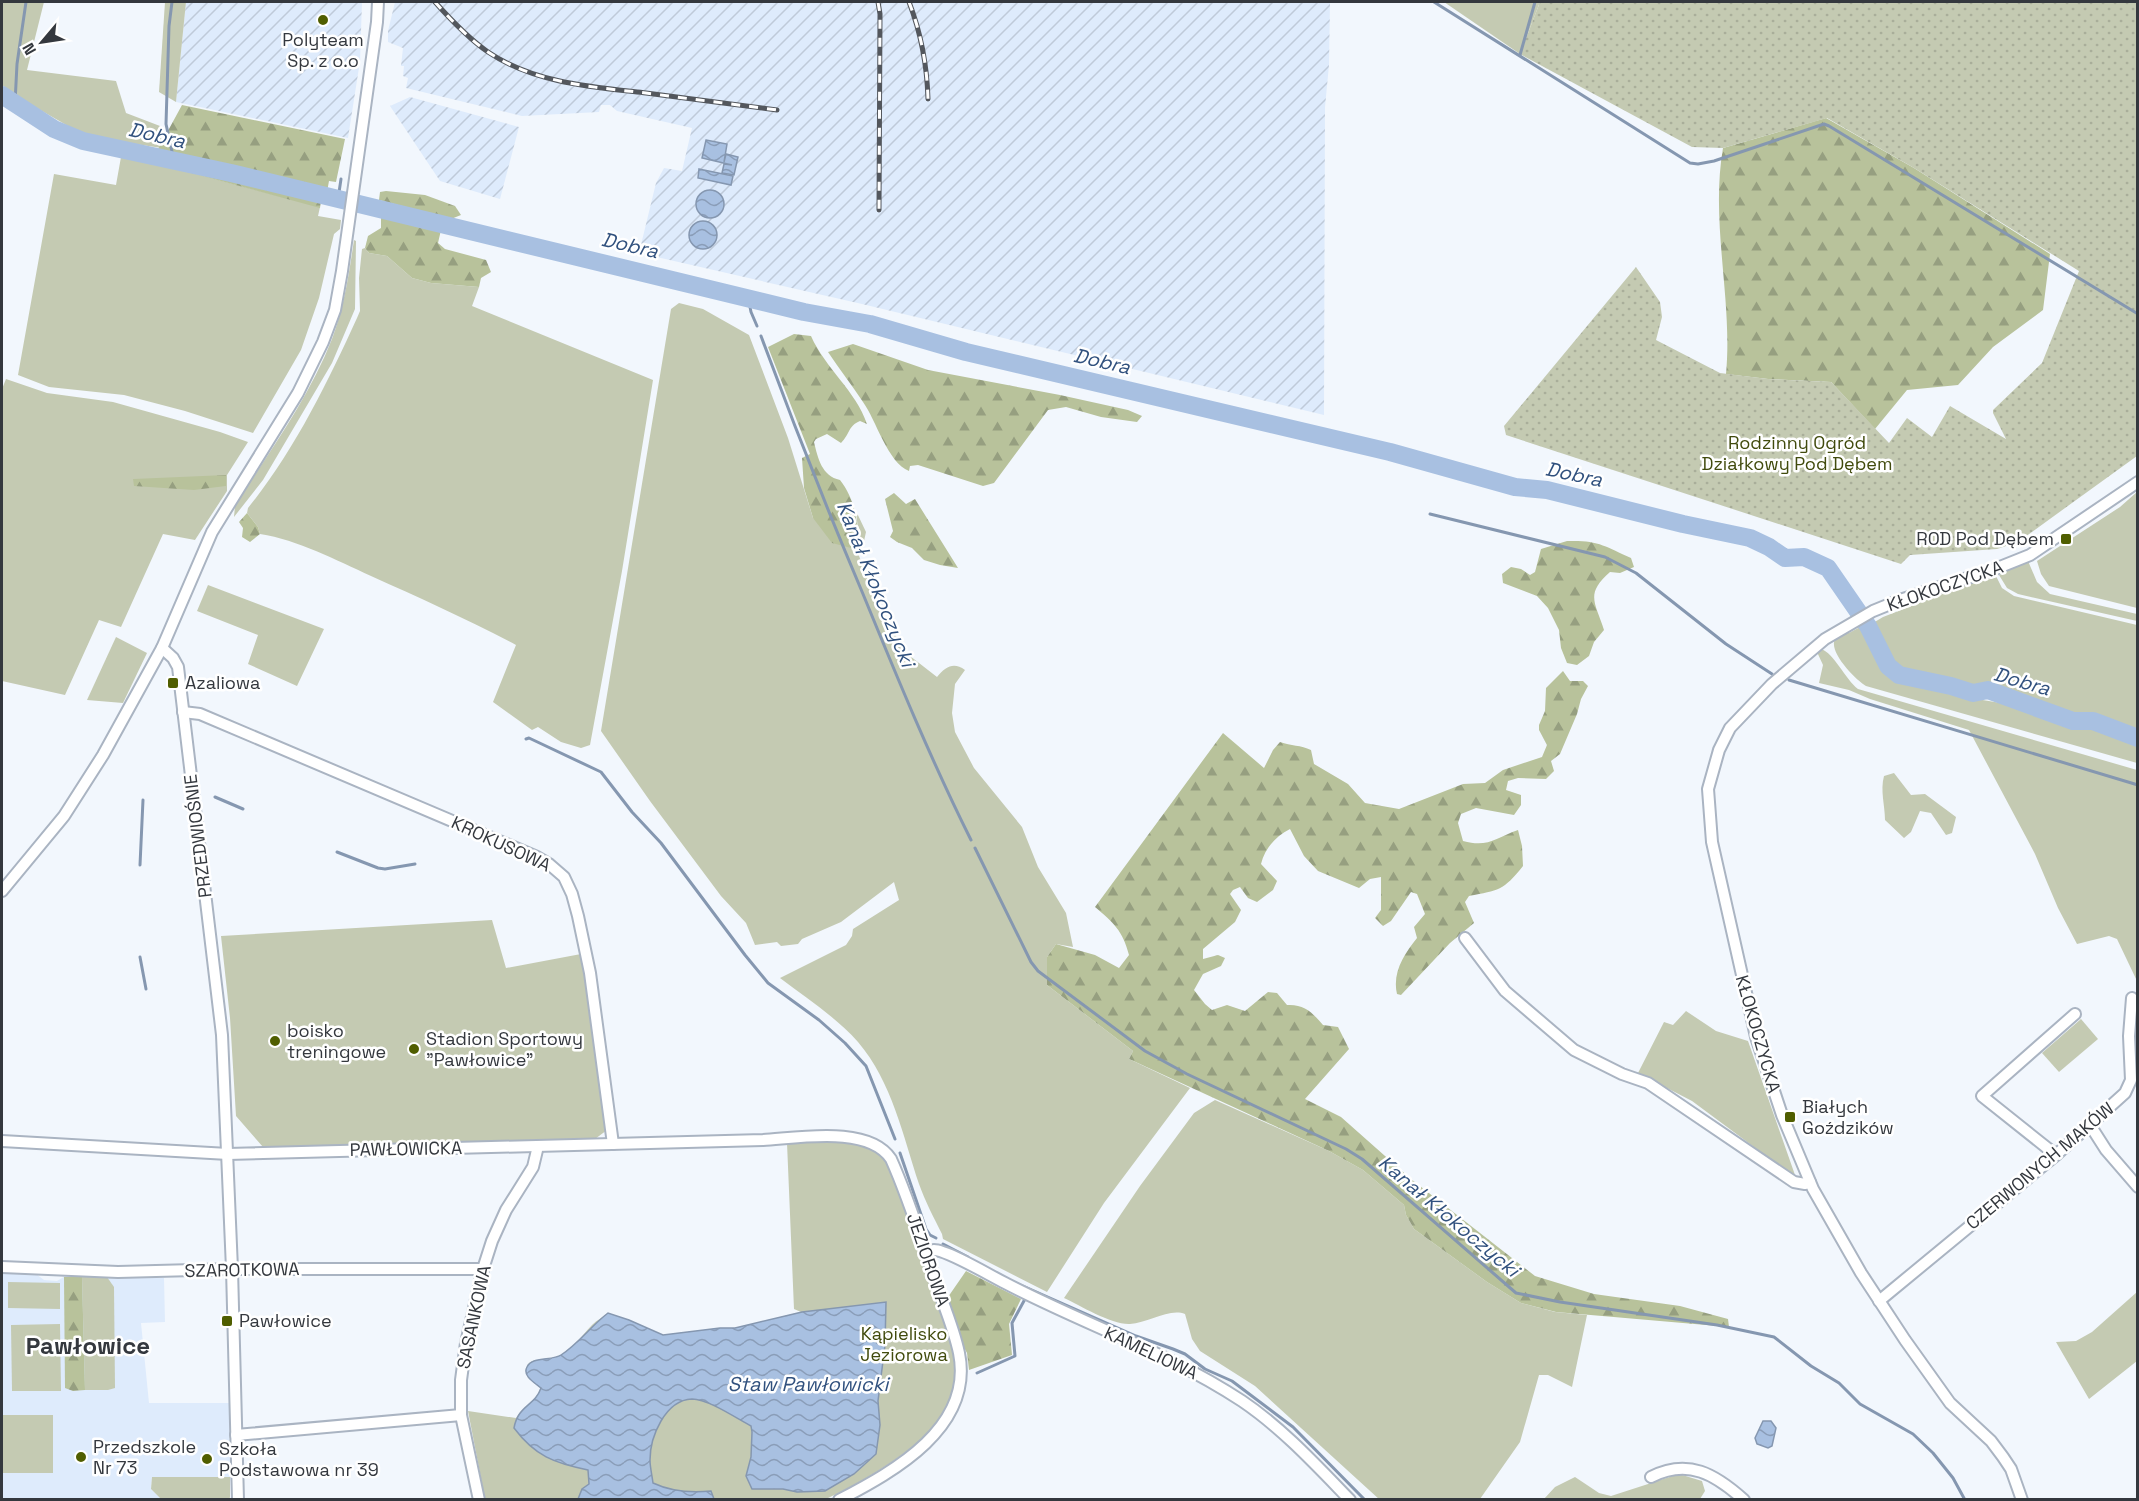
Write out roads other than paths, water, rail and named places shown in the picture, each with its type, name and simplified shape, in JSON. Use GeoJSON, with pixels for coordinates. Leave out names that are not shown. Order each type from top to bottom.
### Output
{"type":"FeatureCollection","features":[{"type":"Feature","properties":{"kind":"street"},"geometry":{"type":"LineString","coordinates":[[2,891],[64,816],[108,745],[162,648],[206,543],[298,393],[322,342],[335,310],[350,222],[378,2]]}},
{"type":"Feature","properties":{"kind":"street","name":"KŁOKOCZYCKA"},"geometry":{"type":"LineString","coordinates":[[2022,1500],[2011,1469],[2003,1456],[1992,1441],[1950,1403],[1879,1301],[1820,1204],[1810,1182],[1782,1115],[1756,1037],[1712,842],[1708,789],[1719,750],[1730,728],[1795,664],[1845,627],[1873,611],[1912,595],[1995,569],[2030,555],[2138,482]]}},
{"type":"Feature","properties":{"kind":"street","name":"PRZEDWIOŚNIE"},"geometry":{"type":"LineString","coordinates":[[162,648],[178,667],[222,1035],[232,1269],[238,1500]]}},
{"type":"Feature","properties":{"kind":"street","name":"KROKUSOWA"},"geometry":{"type":"LineString","coordinates":[[183,712],[200,714],[366,783],[537,858],[564,877],[573,894],[584,942],[613,1144]]}},
{"type":"Feature","properties":{"kind":"street"},"geometry":{"type":"LineString","coordinates":[[1465,938],[1505,991],[1574,1050],[1622,1074],[1648,1083],[1794,1182],[1805,1184],[1810,1182]]}},
{"type":"Feature","properties":{"kind":"street","name":"CZERWONYCH MAKÓW"},"geometry":{"type":"LineString","coordinates":[[1879,1301],[2056,1155],[2129,1088],[2132,998]]}},
{"type":"Feature","properties":{"kind":"street"},"geometry":{"type":"LineString","coordinates":[[2056,1155],[1982,1096],[2075,1014]]}},
{"type":"Feature","properties":{"kind":"street"},"geometry":{"type":"LineString","coordinates":[[2090,1125],[2106,1150],[2138,1186]]}},
{"type":"Feature","properties":{"kind":"street","name":"PAWŁOWICKA"},"geometry":{"type":"LineString","coordinates":[[2,1141],[228,1154],[763,1140],[811,1136]]}},
{"type":"Feature","properties":{"kind":"street","name":"JEZIOROWA"},"geometry":{"type":"LineString","coordinates":[[811,1136],[835,1136],[859,1140],[879,1146],[887,1153],[898,1175],[926,1252],[959,1354],[960,1383],[951,1412],[943,1425],[912,1454],[870,1484],[839,1500]]}},
{"type":"Feature","properties":{"kind":"street","name":"SASANKOWA"},"geometry":{"type":"LineString","coordinates":[[479,1500],[462,1415],[461,1380],[468,1334],[492,1241],[506,1210],[533,1167],[538,1146]]}},
{"type":"Feature","properties":{"kind":"street","name":"KAMELIOWA"},"geometry":{"type":"LineString","coordinates":[[926,1252],[937,1250],[1215,1384],[1244,1402],[1275,1426],[1350,1500]]}},
{"type":"Feature","properties":{"kind":"street","name":"SZAROTKOWA"},"geometry":{"type":"LineString","coordinates":[[2,1267],[118,1272],[232,1269],[483,1269]]}},
{"type":"Feature","properties":{"kind":"street"},"geometry":{"type":"LineString","coordinates":[[236,1435],[462,1415]]}},
{"type":"Feature","properties":{"kind":"street"},"geometry":{"type":"LineString","coordinates":[[1651,1477],[1675,1467],[1690,1469],[1708,1474],[1744,1500]]}},
{"type":"Feature","properties":{"kind":"water"},"geometry":{"type":"Polygon","coordinates":[[[706,140],[727,144],[724,162],[726,154],[738,157],[734,175],[722,173],[724,164],[732,165],[702,158],[706,140]]]}},
{"type":"Feature","properties":{"kind":"water"},"geometry":{"type":"Polygon","coordinates":[[[699,169],[733,176],[731,185],[698,178],[699,169]]]}},
{"type":"Feature","properties":{"kind":"water"},"geometry":{"type":"Polygon","coordinates":[[[710,190],[720,194],[724,204],[720,214],[710,218],[700,214],[696,204],[700,194],[710,190]]]}},
{"type":"Feature","properties":{"kind":"water"},"geometry":{"type":"Polygon","coordinates":[[[703,221],[713,225],[717,235],[713,245],[703,249],[693,245],[689,235],[693,225],[703,221]]]}},
{"type":"Feature","properties":{"kind":"water","name":"Staw Pawłowicki"},"geometry":{"type":"Polygon","coordinates":[[[886,1302],[885,1345],[878,1401],[880,1425],[876,1454],[854,1474],[825,1491],[752,1489],[746,1476],[751,1457],[751,1426],[714,1405],[699,1400],[682,1401],[674,1406],[661,1421],[651,1451],[651,1471],[653,1483],[681,1491],[711,1491],[714,1499],[578,1499],[582,1489],[589,1484],[588,1470],[546,1457],[522,1438],[514,1428],[519,1415],[535,1399],[541,1388],[526,1373],[527,1367],[533,1361],[561,1355],[608,1313],[663,1335],[735,1328],[802,1312],[886,1302]]]}},
{"type":"Feature","properties":{"kind":"water"},"geometry":{"type":"Polygon","coordinates":[[[1763,1421],[1771,1421],[1776,1428],[1772,1446],[1768,1448],[1757,1444],[1755,1438],[1763,1421]]]}},
{"type":"Feature","properties":{"kind":"waterway"},"geometry":{"type":"LineString","coordinates":[[15,103],[17,64],[26,2]]}},
{"type":"Feature","properties":{"kind":"waterway"},"geometry":{"type":"LineString","coordinates":[[172,2],[169,26],[166,124],[174,161]]}},
{"type":"Feature","properties":{"kind":"waterway"},"geometry":{"type":"LineString","coordinates":[[1434,2],[1690,163],[1714,161],[1824,124],[1829,126],[2138,314]]}},
{"type":"Feature","properties":{"kind":"waterway"},"geometry":{"type":"LineString","coordinates":[[1520,55],[1535,2]]}},
{"type":"Feature","properties":{"kind":"waterway","name":"Dobra"},"geometry":{"type":"LineString","coordinates":[[2,95],[54,129],[83,141],[231,173],[804,312],[870,324],[966,352],[1390,452],[1515,487],[1547,490],[1750,538],[1785,558],[1804,557],[1828,568],[1868,626],[1888,666],[1899,675],[1973,693],[1988,690],[2073,721],[2093,721],[2138,738]]}},
{"type":"Feature","properties":{"kind":"waterway"},"geometry":{"type":"LineString","coordinates":[[338,199],[341,179]]}},
{"type":"Feature","properties":{"kind":"waterway","name":"Kanał Kłokoczycki"},"geometry":{"type":"LineString","coordinates":[[748,297],[757,326]]}},
{"type":"Feature","properties":{"kind":"waterway","name":"Kanał Kłokoczycki"},"geometry":{"type":"LineString","coordinates":[[761,336],[836,530],[928,749],[971,840]]}},
{"type":"Feature","properties":{"kind":"waterway"},"geometry":{"type":"LineString","coordinates":[[1430,514],[1605,557],[1636,573],[1726,644],[1772,674]]}},
{"type":"Feature","properties":{"kind":"waterway"},"geometry":{"type":"LineString","coordinates":[[1789,680],[2138,785]]}},
{"type":"Feature","properties":{"kind":"waterway"},"geometry":{"type":"LineString","coordinates":[[526,739],[529,738],[601,772],[632,812],[661,843],[768,983],[819,1020],[866,1066],[895,1139]]}},
{"type":"Feature","properties":{"kind":"waterway"},"geometry":{"type":"LineString","coordinates":[[215,797],[243,809]]}},
{"type":"Feature","properties":{"kind":"waterway"},"geometry":{"type":"LineString","coordinates":[[140,865],[143,800]]}},
{"type":"Feature","properties":{"kind":"waterway","name":"Kanał Kłokoczycki"},"geometry":{"type":"LineString","coordinates":[[975,848],[1031,962],[1038,971],[1145,1051],[1187,1074],[1346,1149],[1362,1159],[1516,1293],[1560,1302],[1717,1325],[1774,1337],[1811,1366],[1839,1383],[1860,1404],[1913,1434],[1933,1453],[1953,1478],[1965,1500]]}},
{"type":"Feature","properties":{"kind":"waterway"},"geometry":{"type":"LineString","coordinates":[[337,852],[378,868],[415,864]]}},
{"type":"Feature","properties":{"kind":"waterway"},"geometry":{"type":"LineString","coordinates":[[140,957],[146,989]]}},
{"type":"Feature","properties":{"kind":"waterway"},"geometry":{"type":"LineString","coordinates":[[900,1153],[926,1229],[936,1238]]}},
{"type":"Feature","properties":{"kind":"waterway"},"geometry":{"type":"LineString","coordinates":[[943,1244],[968,1257]]}},
{"type":"Feature","properties":{"kind":"waterway"},"geometry":{"type":"LineString","coordinates":[[1016,1283],[1136,1336],[1185,1354],[1205,1369],[1232,1381],[1293,1427],[1365,1500]]}},
{"type":"Feature","properties":{"kind":"waterway"},"geometry":{"type":"LineString","coordinates":[[977,1373],[1015,1356],[1012,1323],[1025,1299]]}},
{"type":"Feature","properties":{"kind":"railway"},"geometry":{"type":"LineString","coordinates":[[435,2],[488,52],[524,71],[584,86],[777,110]]}},
{"type":"Feature","properties":{"kind":"railway"},"geometry":{"type":"LineString","coordinates":[[878,2],[880,14],[879,210]]}},
{"type":"Feature","properties":{"kind":"railway"},"geometry":{"type":"LineString","coordinates":[[909,2],[923,49],[928,99]]}},
{"type":"Feature","properties":{"kind":"place","name":"Polyteam Sp. z o.o"},"geometry":{"type":"Point","coordinates":[323,20]}},
{"type":"Feature","properties":{"kind":"place","name":"ROD Pod Dębem"},"geometry":{"type":"Point","coordinates":[2066,539]}},
{"type":"Feature","properties":{"kind":"place","name":"Azaliowa"},"geometry":{"type":"Point","coordinates":[173,683]}},
{"type":"Feature","properties":{"kind":"place","name":"boisko treningowe"},"geometry":{"type":"Point","coordinates":[275,1041]}},
{"type":"Feature","properties":{"kind":"place","name":"Stadion Sportowy \"Pawłowice\""},"geometry":{"type":"Point","coordinates":[414,1049]}},
{"type":"Feature","properties":{"kind":"place","name":"Białych Goździków"},"geometry":{"type":"Point","coordinates":[1790,1117]}},
{"type":"Feature","properties":{"kind":"place","name":"Pawłowice"},"geometry":{"type":"Point","coordinates":[227,1321]}},
{"type":"Feature","properties":{"kind":"place","name":"Przedszkole Nr 73"},"geometry":{"type":"Point","coordinates":[81,1457]}},
{"type":"Feature","properties":{"kind":"place","name":"Szkoła Podstawowa nr 39"},"geometry":{"type":"Point","coordinates":[207,1459]}},
{"type":"Feature","properties":{"kind":"district","name":"Pawłowice"},"geometry":{"type":"Point","coordinates":[88,1346]}},
{"type":"Feature","properties":{"kind":"park label","name":"Rodzinny Ogród Działkowy Pod Dębem"},"geometry":{"type":"Point","coordinates":[1797,453]}},
{"type":"Feature","properties":{"kind":"park label","name":"Kąpielisko Jeziorowa"},"geometry":{"type":"Point","coordinates":[904,1344]}}]}
